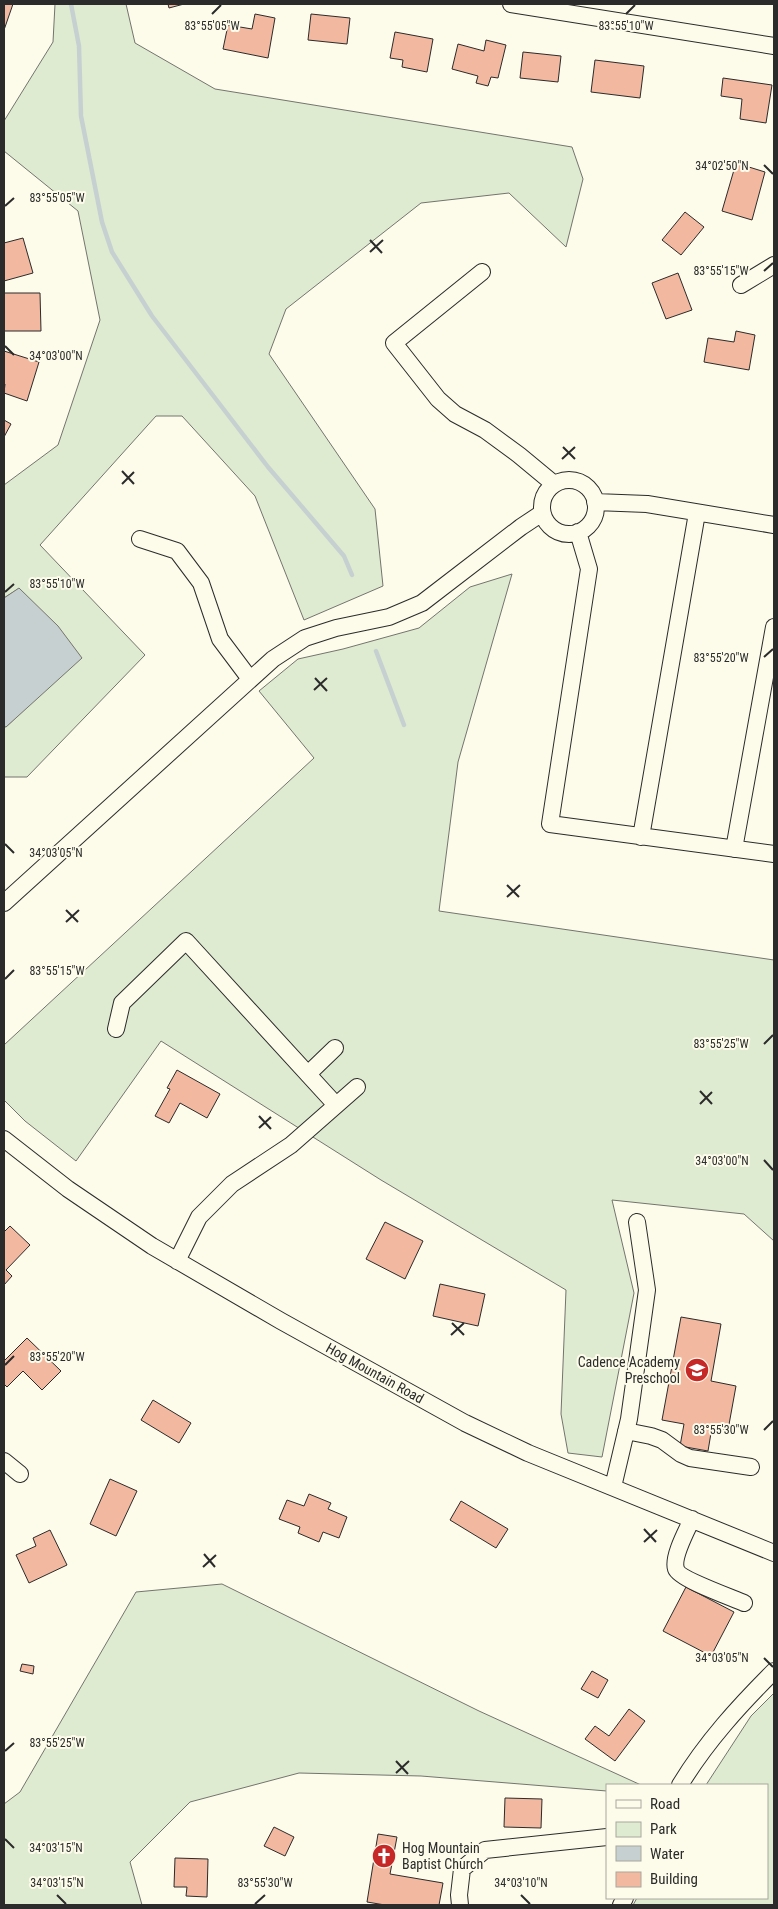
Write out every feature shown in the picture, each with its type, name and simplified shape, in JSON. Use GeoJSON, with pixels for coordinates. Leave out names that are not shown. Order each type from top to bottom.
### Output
{"type":"FeatureCollection","features":[{"type":"Feature","properties":{"kind":"street"},"geometry":{"type":"LineString","coordinates":[[511,4],[774,46]]}},
{"type":"Feature","properties":{"kind":"street"},"geometry":{"type":"LineString","coordinates":[[741,285],[774,264]]}},
{"type":"Feature","properties":{"kind":"street"},"geometry":{"type":"LineString","coordinates":[[482,272],[394,343],[438,399],[455,414],[485,430],[520,455],[554,484]]}},
{"type":"Feature","properties":{"kind":"street"},"geometry":{"type":"LineString","coordinates":[[566,480],[575,480],[583,484],[590,490],[595,502],[594,516],[590,524],[578,532],[566,534],[557,532],[544,520],[542,513],[544,494],[554,484],[566,480]]}},
{"type":"Feature","properties":{"kind":"street"},"geometry":{"type":"LineString","coordinates":[[595,502],[648,504],[774,525]]}},
{"type":"Feature","properties":{"kind":"street"},"geometry":{"type":"LineString","coordinates":[[641,836],[697,512]]}},
{"type":"Feature","properties":{"kind":"street"},"geometry":{"type":"LineString","coordinates":[[4,903],[273,659],[305,638],[336,628],[389,617],[422,603],[542,513]]}},
{"type":"Feature","properties":{"kind":"street"},"geometry":{"type":"LineString","coordinates":[[578,532],[589,569],[550,824],[774,854]]}},
{"type":"Feature","properties":{"kind":"street"},"geometry":{"type":"LineString","coordinates":[[140,539],[177,551],[201,583],[220,639],[250,679]]}},
{"type":"Feature","properties":{"kind":"street"},"geometry":{"type":"LineString","coordinates":[[734,849],[774,627]]}},
{"type":"Feature","properties":{"kind":"street"},"geometry":{"type":"LineString","coordinates":[[116,1029],[122,1003],[186,941],[336,1105]]}},
{"type":"Feature","properties":{"kind":"street"},"geometry":{"type":"LineString","coordinates":[[308,1074],[335,1048]]}},
{"type":"Feature","properties":{"kind":"street"},"geometry":{"type":"LineString","coordinates":[[177,1261],[200,1217],[232,1184],[291,1145],[357,1087]]}},
{"type":"Feature","properties":{"kind":"street","name":"Hog Mountain Road"},"geometry":{"type":"LineString","coordinates":[[4,1139],[68,1190],[177,1261],[465,1423],[528,1453],[774,1553]]}},
{"type":"Feature","properties":{"kind":"street"},"geometry":{"type":"LineString","coordinates":[[613,1487],[626,1431],[647,1290],[637,1222]]}},
{"type":"Feature","properties":{"kind":"street"},"geometry":{"type":"LineString","coordinates":[[626,1431],[662,1440],[681,1454],[690,1458],[751,1467]]}},
{"type":"Feature","properties":{"kind":"street"},"geometry":{"type":"LineString","coordinates":[[4,1461],[20,1474]]}},
{"type":"Feature","properties":{"kind":"street"},"geometry":{"type":"LineString","coordinates":[[692,1519],[678,1552],[675,1568],[678,1572],[697,1583],[744,1603]]}},
{"type":"Feature","properties":{"kind":"street"},"geometry":{"type":"LineString","coordinates":[[681,1784],[716,1733],[774,1671]]}},
{"type":"Feature","properties":{"kind":"street"},"geometry":{"type":"LineString","coordinates":[[460,1905],[459,1895],[462,1869],[485,1850],[606,1837]]}},
{"type":"Feature","properties":{"kind":"green space"},"geometry":{"type":"Polygon","coordinates":[[[55,4],[126,4],[135,43],[215,89],[572,147],[583,179],[566,247],[509,193],[421,203],[286,309],[269,354],[375,509],[383,586],[304,620],[255,496],[182,416],[156,416],[40,545],[145,655],[27,777],[4,777],[4,726],[6,727],[38,696],[18,589],[4,598],[4,485],[58,445],[100,320],[78,211],[4,151],[4,121],[53,42],[55,4]]]}},
{"type":"Feature","properties":{"kind":"green space"},"geometry":{"type":"Polygon","coordinates":[[[512,574],[458,762],[439,911],[774,960],[774,1241],[744,1214],[612,1200],[634,1293],[602,1457],[568,1453],[561,1414],[566,1290],[381,1180],[161,1041],[76,1161],[25,1121],[4,1100],[4,1045],[314,758],[259,691],[298,659],[419,628],[470,587],[512,574]]]}},
{"type":"Feature","properties":{"kind":"green space"},"geometry":{"type":"Polygon","coordinates":[[[222,1584],[479,1711],[639,1784],[606,1784],[606,1791],[421,1776],[299,1773],[190,1802],[130,1862],[142,1905],[4,1905],[4,1804],[20,1792],[136,1592],[222,1584]]]}},
{"type":"Feature","properties":{"kind":"green space"},"geometry":{"type":"Polygon","coordinates":[[[774,1693],[774,1905],[633,1905],[636,1899],[768,1899],[768,1784],[707,1784],[751,1716],[774,1693]]]}},
{"type":"Feature","properties":{"kind":"water"},"geometry":{"type":"Polygon","coordinates":[[[19,588],[58,626],[82,658],[6,727],[4,726],[4,598],[19,588]]]}},
{"type":"Feature","properties":{"kind":"building"},"geometry":{"type":"Polygon","coordinates":[[[4,4],[13,4],[4,30],[4,4]]]}},
{"type":"Feature","properties":{"kind":"building"},"geometry":{"type":"Polygon","coordinates":[[[168,4],[184,4],[169,8],[168,4]]]}},
{"type":"Feature","properties":{"kind":"building"},"geometry":{"type":"Polygon","coordinates":[[[255,14],[275,18],[268,58],[223,49],[228,25],[252,29],[255,14]]]}},
{"type":"Feature","properties":{"kind":"building"},"geometry":{"type":"Polygon","coordinates":[[[311,14],[350,18],[347,44],[308,40],[311,14]]]}},
{"type":"Feature","properties":{"kind":"building"},"geometry":{"type":"Polygon","coordinates":[[[395,32],[433,39],[427,72],[402,67],[403,60],[390,58],[395,32]]]}},
{"type":"Feature","properties":{"kind":"building"},"geometry":{"type":"Polygon","coordinates":[[[486,40],[506,45],[498,78],[491,77],[488,86],[476,83],[478,76],[452,69],[458,44],[484,51],[486,40]]]}},
{"type":"Feature","properties":{"kind":"building"},"geometry":{"type":"Polygon","coordinates":[[[523,52],[561,56],[558,82],[520,78],[523,52]]]}},
{"type":"Feature","properties":{"kind":"building"},"geometry":{"type":"Polygon","coordinates":[[[595,60],[644,66],[640,98],[591,92],[595,60]]]}},
{"type":"Feature","properties":{"kind":"building"},"geometry":{"type":"Polygon","coordinates":[[[723,78],[772,85],[766,123],[740,119],[742,99],[721,96],[723,78]]]}},
{"type":"Feature","properties":{"kind":"building"},"geometry":{"type":"Polygon","coordinates":[[[736,163],[765,172],[752,220],[722,211],[736,163]]]}},
{"type":"Feature","properties":{"kind":"building"},"geometry":{"type":"Polygon","coordinates":[[[685,212],[704,227],[681,255],[662,240],[685,212]]]}},
{"type":"Feature","properties":{"kind":"building"},"geometry":{"type":"Polygon","coordinates":[[[23,238],[33,273],[4,281],[4,243],[23,238]]]}},
{"type":"Feature","properties":{"kind":"building"},"geometry":{"type":"Polygon","coordinates":[[[678,273],[692,310],[666,319],[652,283],[678,273]]]}},
{"type":"Feature","properties":{"kind":"building"},"geometry":{"type":"Polygon","coordinates":[[[4,293],[40,293],[41,331],[4,331],[4,293]]]}},
{"type":"Feature","properties":{"kind":"building"},"geometry":{"type":"Polygon","coordinates":[[[736,331],[755,335],[749,370],[704,362],[708,338],[734,342],[736,331]]]}},
{"type":"Feature","properties":{"kind":"building"},"geometry":{"type":"Polygon","coordinates":[[[4,351],[39,362],[27,401],[4,393],[4,351]]]}},
{"type":"Feature","properties":{"kind":"building"},"geometry":{"type":"Polygon","coordinates":[[[4,420],[11,424],[4,437],[4,420]]]}},
{"type":"Feature","properties":{"kind":"building"},"geometry":{"type":"Polygon","coordinates":[[[177,1070],[220,1094],[207,1118],[180,1103],[169,1123],[155,1116],[170,1089],[167,1088],[177,1070]]]}},
{"type":"Feature","properties":{"kind":"building"},"geometry":{"type":"Polygon","coordinates":[[[385,1222],[423,1241],[405,1279],[366,1259],[385,1222]]]}},
{"type":"Feature","properties":{"kind":"building"},"geometry":{"type":"Polygon","coordinates":[[[10,1226],[30,1245],[6,1270],[12,1276],[4,1285],[4,1232],[10,1226]]]}},
{"type":"Feature","properties":{"kind":"building"},"geometry":{"type":"Polygon","coordinates":[[[440,1284],[485,1294],[478,1326],[433,1316],[440,1284]]]}},
{"type":"Feature","properties":{"kind":"building"},"geometry":{"type":"Polygon","coordinates":[[[681,1317],[721,1324],[711,1381],[736,1386],[728,1430],[712,1427],[708,1451],[680,1446],[684,1424],[662,1420],[681,1317]]]}},
{"type":"Feature","properties":{"kind":"building"},"geometry":{"type":"Polygon","coordinates":[[[27,1338],[61,1371],[42,1390],[23,1371],[7,1387],[4,1384],[4,1361],[27,1338]]]}},
{"type":"Feature","properties":{"kind":"building"},"geometry":{"type":"Polygon","coordinates":[[[153,1400],[191,1423],[179,1443],[141,1420],[153,1400]]]}},
{"type":"Feature","properties":{"kind":"building"},"geometry":{"type":"Polygon","coordinates":[[[110,1479],[137,1491],[116,1536],[90,1524],[110,1479]]]}},
{"type":"Feature","properties":{"kind":"building"},"geometry":{"type":"Polygon","coordinates":[[[309,1494],[331,1503],[328,1509],[347,1517],[339,1538],[323,1532],[319,1542],[298,1533],[300,1527],[279,1519],[287,1500],[304,1506],[309,1494]]]}},
{"type":"Feature","properties":{"kind":"building"},"geometry":{"type":"Polygon","coordinates":[[[461,1501],[508,1529],[496,1548],[450,1520],[461,1501]]]}},
{"type":"Feature","properties":{"kind":"building"},"geometry":{"type":"Polygon","coordinates":[[[50,1530],[67,1565],[29,1583],[16,1555],[36,1546],[33,1538],[50,1530]]]}},
{"type":"Feature","properties":{"kind":"building"},"geometry":{"type":"Polygon","coordinates":[[[686,1587],[734,1612],[711,1656],[663,1631],[686,1587]]]}},
{"type":"Feature","properties":{"kind":"building"},"geometry":{"type":"Polygon","coordinates":[[[22,1664],[34,1666],[33,1674],[20,1671],[22,1664]]]}},
{"type":"Feature","properties":{"kind":"building"},"geometry":{"type":"Polygon","coordinates":[[[592,1671],[608,1680],[598,1698],[581,1689],[592,1671]]]}},
{"type":"Feature","properties":{"kind":"building"},"geometry":{"type":"Polygon","coordinates":[[[629,1709],[645,1721],[615,1761],[585,1739],[595,1726],[609,1736],[629,1709]]]}},
{"type":"Feature","properties":{"kind":"building"},"geometry":{"type":"Polygon","coordinates":[[[505,1798],[542,1799],[541,1828],[504,1827],[505,1798]]]}},
{"type":"Feature","properties":{"kind":"building"},"geometry":{"type":"Polygon","coordinates":[[[274,1827],[294,1837],[285,1856],[264,1846],[274,1827]]]}},
{"type":"Feature","properties":{"kind":"building","name":"Hog Mountain Baptist Church"},"geometry":{"type":"Polygon","coordinates":[[[378,1834],[397,1837],[390,1874],[443,1883],[439,1905],[385,1905],[367,1902],[378,1834]]]}},
{"type":"Feature","properties":{"kind":"building"},"geometry":{"type":"Polygon","coordinates":[[[175,1858],[208,1859],[207,1897],[186,1896],[187,1887],[174,1887],[175,1858]]]}},
{"type":"Feature","properties":{"kind":"waterway"},"geometry":{"type":"LineString","coordinates":[[71,4],[79,46],[81,116],[102,222],[112,252],[152,316],[268,467],[344,556],[352,575]]}},
{"type":"Feature","properties":{"kind":"waterway"},"geometry":{"type":"LineString","coordinates":[[376,651],[404,725]]}},
{"type":"Feature","properties":{"kind":"place","name":"Cadence Academy Preschool"},"geometry":{"type":"Point","coordinates":[697,1370]}},
{"type":"Feature","properties":{"kind":"place","name":"Hog Mountain Baptist Church"},"geometry":{"type":"Point","coordinates":[384,1856]}}]}
